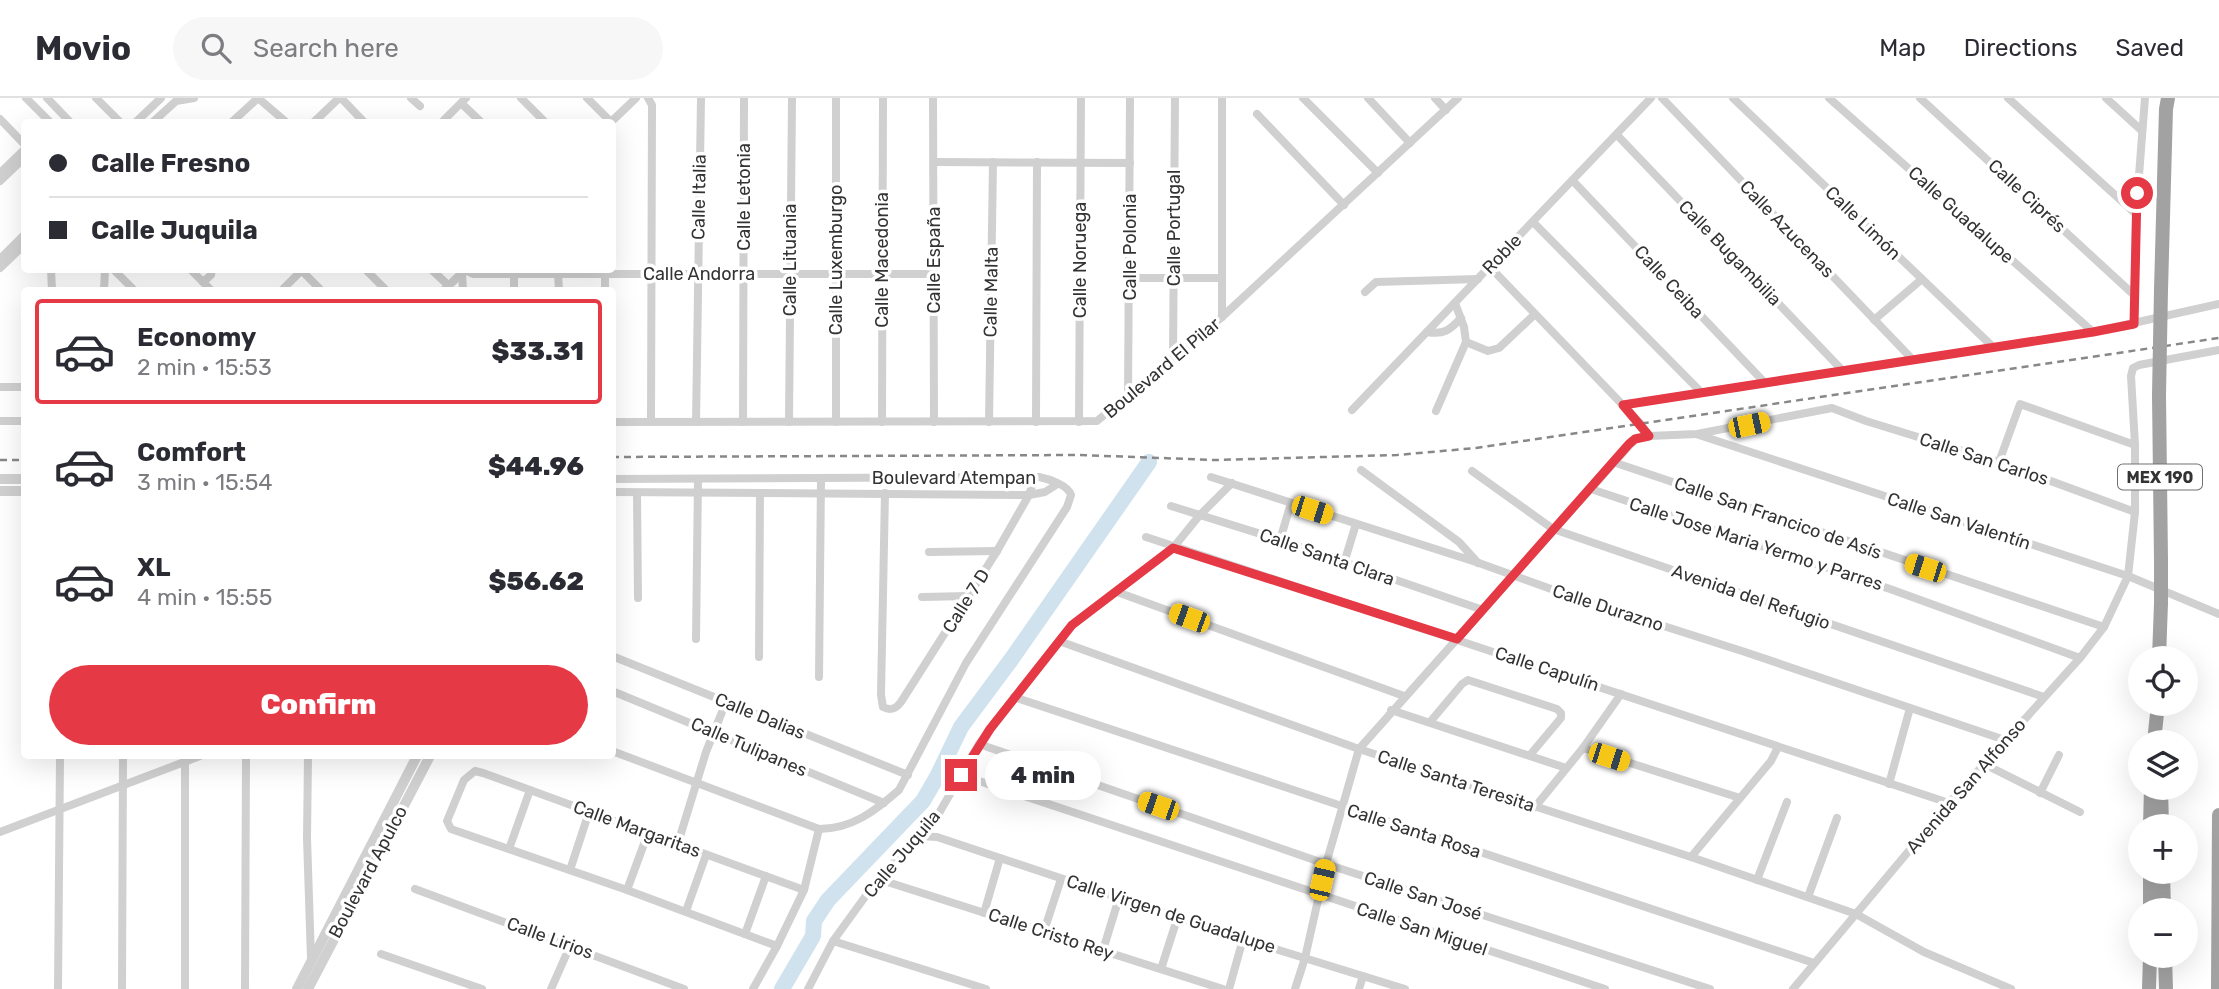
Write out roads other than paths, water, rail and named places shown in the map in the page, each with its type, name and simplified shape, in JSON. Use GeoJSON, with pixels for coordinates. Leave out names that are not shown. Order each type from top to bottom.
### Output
{"type":"FeatureCollection","features":[{"type":"Feature","properties":{"kind":"highway","name":"MEX 190"},"geometry":{"type":"LineString","coordinates":[[2160,646],[2159,395],[2168,98]]}},
{"type":"Feature","properties":{"kind":"highway"},"geometry":{"type":"LineString","coordinates":[[2218,989],[2219,815]]}},
{"type":"Feature","properties":{"kind":"highway"},"geometry":{"type":"LineString","coordinates":[[2150,968],[2150,989]]}},
{"type":"Feature","properties":{"kind":"highway"},"geometry":{"type":"LineString","coordinates":[[2165,968],[2166,989]]}},
{"type":"Feature","properties":{"kind":"street"},"geometry":{"type":"LineString","coordinates":[[26,98],[48,119]]}},
{"type":"Feature","properties":{"kind":"street"},"geometry":{"type":"LineString","coordinates":[[47,98],[65,119]]}},
{"type":"Feature","properties":{"kind":"street"},"geometry":{"type":"LineString","coordinates":[[96,98],[117,119]]}},
{"type":"Feature","properties":{"kind":"street"},"geometry":{"type":"LineString","coordinates":[[139,119],[161,98]]}},
{"type":"Feature","properties":{"kind":"street"},"geometry":{"type":"LineString","coordinates":[[156,119],[175,99],[194,98]]}},
{"type":"Feature","properties":{"kind":"street"},"geometry":{"type":"LineString","coordinates":[[235,119],[258,98],[282,119]]}},
{"type":"Feature","properties":{"kind":"street"},"geometry":{"type":"LineString","coordinates":[[317,119],[340,98],[361,119]]}},
{"type":"Feature","properties":{"kind":"street"},"geometry":{"type":"LineString","coordinates":[[411,98],[420,106]]}},
{"type":"Feature","properties":{"kind":"street"},"geometry":{"type":"LineString","coordinates":[[521,98],[542,119]]}},
{"type":"Feature","properties":{"kind":"street"},"geometry":{"type":"LineString","coordinates":[[587,98],[608,119]]}},
{"type":"Feature","properties":{"kind":"street"},"geometry":{"type":"LineString","coordinates":[[614,119],[635,98]]}},
{"type":"Feature","properties":{"kind":"street"},"geometry":{"type":"LineString","coordinates":[[648,98],[652,105],[651,422]]}},
{"type":"Feature","properties":{"kind":"street","name":"Calle Italia"},"geometry":{"type":"LineString","coordinates":[[696,422],[701,98]]}},
{"type":"Feature","properties":{"kind":"street","name":"Calle Letonia"},"geometry":{"type":"LineString","coordinates":[[743,422],[744,98]]}},
{"type":"Feature","properties":{"kind":"street","name":"Calle Lituania"},"geometry":{"type":"LineString","coordinates":[[789,422],[792,98]]}},
{"type":"Feature","properties":{"kind":"street","name":"Calle Luxemburgo"},"geometry":{"type":"LineString","coordinates":[[836,98],[836,422]]}},
{"type":"Feature","properties":{"kind":"street","name":"Calle Macedonia"},"geometry":{"type":"LineString","coordinates":[[882,422],[883,98]]}},
{"type":"Feature","properties":{"kind":"street","name":"Calle España"},"geometry":{"type":"LineString","coordinates":[[933,98],[934,422]]}},
{"type":"Feature","properties":{"kind":"street","name":"Calle Noruega"},"geometry":{"type":"LineString","coordinates":[[1079,422],[1081,98]]}},
{"type":"Feature","properties":{"kind":"street","name":"Calle Polonia"},"geometry":{"type":"LineString","coordinates":[[1128,397],[1131,278],[1130,98]]}},
{"type":"Feature","properties":{"kind":"street","name":"Calle Portugal"},"geometry":{"type":"LineString","coordinates":[[1174,359],[1175,98]]}},
{"type":"Feature","properties":{"kind":"street"},"geometry":{"type":"LineString","coordinates":[[1222,98],[1222,317]]}},
{"type":"Feature","properties":{"kind":"street"},"geometry":{"type":"LineString","coordinates":[[1304,98],[1378,173]]}},
{"type":"Feature","properties":{"kind":"street"},"geometry":{"type":"LineString","coordinates":[[1368,98],[1410,143]]}},
{"type":"Feature","properties":{"kind":"street"},"geometry":{"type":"LineString","coordinates":[[1434,98],[1446,110]]}},
{"type":"Feature","properties":{"kind":"street","name":"Boulevard El Pilar"},"geometry":{"type":"LineString","coordinates":[[616,422],[1092,422],[1103,419],[1222,317],[1458,98]]}},
{"type":"Feature","properties":{"kind":"street","name":"Roble"},"geometry":{"type":"LineString","coordinates":[[1352,410],[1651,98]]}},
{"type":"Feature","properties":{"kind":"street","name":"Calle Azucenas"},"geometry":{"type":"LineString","coordinates":[[1662,98],[1913,360]]}},
{"type":"Feature","properties":{"kind":"street","name":"Calle Limón"},"geometry":{"type":"LineString","coordinates":[[1732,98],[1993,347]]}},
{"type":"Feature","properties":{"kind":"street","name":"Calle Guadalupe"},"geometry":{"type":"LineString","coordinates":[[1829,98],[2093,332]]}},
{"type":"Feature","properties":{"kind":"street","name":"Calle Ciprés"},"geometry":{"type":"LineString","coordinates":[[1920,98],[2134,295]]}},
{"type":"Feature","properties":{"kind":"street"},"geometry":{"type":"LineString","coordinates":[[2008,98],[2136,214]]}},
{"type":"Feature","properties":{"kind":"street"},"geometry":{"type":"LineString","coordinates":[[2106,98],[2141,130]]}},
{"type":"Feature","properties":{"kind":"street"},"geometry":{"type":"LineString","coordinates":[[2134,324],[2136,214],[2145,98]]}},
{"type":"Feature","properties":{"kind":"street"},"geometry":{"type":"LineString","coordinates":[[445,119],[463,100],[479,119]]}},
{"type":"Feature","properties":{"kind":"street"},"geometry":{"type":"LineString","coordinates":[[1257,114],[1344,205]]}},
{"type":"Feature","properties":{"kind":"street"},"geometry":{"type":"LineString","coordinates":[[0,119],[21,141]]}},
{"type":"Feature","properties":{"kind":"street","name":"Calle Bugambilia"},"geometry":{"type":"LineString","coordinates":[[1617,135],[1843,371]]}},
{"type":"Feature","properties":{"kind":"street"},"geometry":{"type":"LineString","coordinates":[[0,173],[21,152]]}},
{"type":"Feature","properties":{"kind":"street"},"geometry":{"type":"LineString","coordinates":[[0,181],[21,161]]}},
{"type":"Feature","properties":{"kind":"street"},"geometry":{"type":"LineString","coordinates":[[934,162],[1130,163]]}},
{"type":"Feature","properties":{"kind":"street","name":"Calle Malta"},"geometry":{"type":"LineString","coordinates":[[989,422],[993,162]]}},
{"type":"Feature","properties":{"kind":"street"},"geometry":{"type":"LineString","coordinates":[[1036,422],[1037,162]]}},
{"type":"Feature","properties":{"kind":"street","name":"Calle Ceiba"},"geometry":{"type":"LineString","coordinates":[[1573,181],[1765,383]]}},
{"type":"Feature","properties":{"kind":"street"},"geometry":{"type":"LineString","coordinates":[[1533,222],[1702,393]]}},
{"type":"Feature","properties":{"kind":"street"},"geometry":{"type":"LineString","coordinates":[[0,259],[21,238]]}},
{"type":"Feature","properties":{"kind":"street"},"geometry":{"type":"LineString","coordinates":[[0,268],[21,247]]}},
{"type":"Feature","properties":{"kind":"street"},"geometry":{"type":"LineString","coordinates":[[1490,267],[1623,405],[1649,436]]}},
{"type":"Feature","properties":{"kind":"street"},"geometry":{"type":"LineString","coordinates":[[117,273],[131,287]]}},
{"type":"Feature","properties":{"kind":"street"},"geometry":{"type":"LineString","coordinates":[[194,273],[208,287]]}},
{"type":"Feature","properties":{"kind":"street"},"geometry":{"type":"LineString","coordinates":[[203,282],[210,273]]}},
{"type":"Feature","properties":{"kind":"street"},"geometry":{"type":"LineString","coordinates":[[285,287],[299,273]]}},
{"type":"Feature","properties":{"kind":"street"},"geometry":{"type":"LineString","coordinates":[[305,273],[318,287]]}},
{"type":"Feature","properties":{"kind":"street"},"geometry":{"type":"LineString","coordinates":[[369,273],[383,287]]}},
{"type":"Feature","properties":{"kind":"street"},"geometry":{"type":"LineString","coordinates":[[434,273],[446,287]]}},
{"type":"Feature","properties":{"kind":"street"},"geometry":{"type":"LineString","coordinates":[[448,287],[462,273]]}},
{"type":"Feature","properties":{"kind":"street","name":"Calle Andorra"},"geometry":{"type":"LineString","coordinates":[[470,273],[934,274]]}},
{"type":"Feature","properties":{"kind":"street"},"geometry":{"type":"LineString","coordinates":[[514,274],[514,287]]}},
{"type":"Feature","properties":{"kind":"street"},"geometry":{"type":"LineString","coordinates":[[558,274],[559,287]]}},
{"type":"Feature","properties":{"kind":"street"},"geometry":{"type":"LineString","coordinates":[[605,274],[606,287]]}},
{"type":"Feature","properties":{"kind":"street"},"geometry":{"type":"LineString","coordinates":[[1131,278],[1222,278]]}},
{"type":"Feature","properties":{"kind":"street"},"geometry":{"type":"LineString","coordinates":[[1365,292],[1376,282],[1478,279]]}},
{"type":"Feature","properties":{"kind":"street"},"geometry":{"type":"LineString","coordinates":[[1874,320],[1922,279]]}},
{"type":"Feature","properties":{"kind":"street"},"geometry":{"type":"LineString","coordinates":[[1436,411],[1466,342],[1466,334],[1455,303]]}},
{"type":"Feature","properties":{"kind":"street"},"geometry":{"type":"LineString","coordinates":[[1623,405],[2093,332],[2219,304]]}},
{"type":"Feature","properties":{"kind":"street"},"geometry":{"type":"LineString","coordinates":[[1466,342],[1488,351],[1499,348],[1535,314]]}},
{"type":"Feature","properties":{"kind":"street"},"geometry":{"type":"LineString","coordinates":[[1427,332],[1440,335],[1451,329],[1461,318]]}},
{"type":"Feature","properties":{"kind":"street","name":"Avenida San Alfonso"},"geometry":{"type":"LineString","coordinates":[[1793,989],[1949,803],[2080,658],[2104,627],[2128,576],[2135,512],[2135,445],[2130,376],[2133,368],[2219,350]]}},
{"type":"Feature","properties":{"kind":"street"},"geometry":{"type":"LineString","coordinates":[[0,387],[21,387]]}},
{"type":"Feature","properties":{"kind":"street"},"geometry":{"type":"LineString","coordinates":[[1999,462],[2020,404],[2135,445]]}},
{"type":"Feature","properties":{"kind":"street","name":"Calle San Carlos"},"geometry":{"type":"LineString","coordinates":[[1697,434],[1832,408],[1999,462],[2135,512]]}},
{"type":"Feature","properties":{"kind":"street"},"geometry":{"type":"LineString","coordinates":[[0,421],[21,421]]}},
{"type":"Feature","properties":{"kind":"street"},"geometry":{"type":"LineString","coordinates":[[1295,989],[1305,958],[1326,864],[1359,749],[1635,439],[1697,434]]}},
{"type":"Feature","properties":{"kind":"street","name":"Calle San Valentín"},"geometry":{"type":"LineString","coordinates":[[1697,434],[2128,576],[2219,614]]}},
{"type":"Feature","properties":{"kind":"street","name":"Calle San Francico de Asís"},"geometry":{"type":"LineString","coordinates":[[1613,462],[2104,627]]}},
{"type":"Feature","properties":{"kind":"street"},"geometry":{"type":"LineString","coordinates":[[1361,470],[1458,542],[1479,563]]}},
{"type":"Feature","properties":{"kind":"street","name":"Avenida del Refugio"},"geometry":{"type":"LineString","coordinates":[[1472,471],[1553,529],[2044,697]]}},
{"type":"Feature","properties":{"kind":"street","name":"Boulevard Atempan"},"geometry":{"type":"LineString","coordinates":[[616,479],[1035,477],[1045,478],[1056,485],[1045,492],[1029,495],[616,492]]}},
{"type":"Feature","properties":{"kind":"street","name":"Calle 7 D"},"geometry":{"type":"LineString","coordinates":[[885,493],[881,695],[883,707],[888,710],[898,707],[997,551],[1029,495],[1035,477]]}},
{"type":"Feature","properties":{"kind":"street","name":"Calle Durazno"},"geometry":{"type":"LineString","coordinates":[[1211,477],[1479,563],[1514,577],[2005,740]]}},
{"type":"Feature","properties":{"kind":"street"},"geometry":{"type":"LineString","coordinates":[[0,479],[21,478]]}},
{"type":"Feature","properties":{"kind":"street"},"geometry":{"type":"LineString","coordinates":[[819,677],[821,478]]}},
{"type":"Feature","properties":{"kind":"street"},"geometry":{"type":"LineString","coordinates":[[695,639],[698,479]]}},
{"type":"Feature","properties":{"kind":"street","name":"Calle Juquila"},"geometry":{"type":"LineString","coordinates":[[808,989],[833,941],[878,879],[934,820],[979,744],[1072,625],[1173,548],[1199,516],[1232,483]]}},
{"type":"Feature","properties":{"kind":"street"},"geometry":{"type":"LineString","coordinates":[[616,752],[819,829],[835,829],[853,823],[899,790],[966,663],[1067,507],[1071,495],[1069,489],[1056,485]]}},
{"type":"Feature","properties":{"kind":"street","name":"Calle Jose Maria Yermo y Parres"},"geometry":{"type":"LineString","coordinates":[[1591,489],[1890,589],[2080,658]]}},
{"type":"Feature","properties":{"kind":"street"},"geometry":{"type":"LineString","coordinates":[[0,491],[21,491]]}},
{"type":"Feature","properties":{"kind":"street"},"geometry":{"type":"LineString","coordinates":[[637,493],[638,598]]}},
{"type":"Feature","properties":{"kind":"street"},"geometry":{"type":"LineString","coordinates":[[759,657],[760,493]]}},
{"type":"Feature","properties":{"kind":"street"},"geometry":{"type":"LineString","coordinates":[[1280,540],[1291,503]]}},
{"type":"Feature","properties":{"kind":"street","name":"Calle Santa Clara"},"geometry":{"type":"LineString","coordinates":[[1171,506],[1280,540],[1483,610]]}},
{"type":"Feature","properties":{"kind":"street"},"geometry":{"type":"LineString","coordinates":[[1344,563],[1356,524]]}},
{"type":"Feature","properties":{"kind":"street","name":"Calle Capulín"},"geometry":{"type":"LineString","coordinates":[[1146,537],[1949,803]]}},
{"type":"Feature","properties":{"kind":"street"},"geometry":{"type":"LineString","coordinates":[[929,552],[997,551]]}},
{"type":"Feature","properties":{"kind":"street"},"geometry":{"type":"LineString","coordinates":[[1117,592],[1404,696]]}},
{"type":"Feature","properties":{"kind":"street"},"geometry":{"type":"LineString","coordinates":[[922,597],[968,596]]}},
{"type":"Feature","properties":{"kind":"street","name":"Calle Santa Teresita"},"geometry":{"type":"LineString","coordinates":[[1059,641],[1359,749],[1691,857],[1856,914],[1924,952],[2011,989]]}},
{"type":"Feature","properties":{"kind":"street","name":"Calle Dalias"},"geometry":{"type":"LineString","coordinates":[[616,658],[908,775]]}},
{"type":"Feature","properties":{"kind":"street"},"geometry":{"type":"LineString","coordinates":[[1430,722],[1468,680],[1557,709],[1561,718],[1530,755]]}},
{"type":"Feature","properties":{"kind":"street","name":"Calle Tulipanes"},"geometry":{"type":"LineString","coordinates":[[616,693],[884,803]]}},
{"type":"Feature","properties":{"kind":"street"},"geometry":{"type":"LineString","coordinates":[[1535,807],[1583,748],[1621,694]]}},
{"type":"Feature","properties":{"kind":"street","name":"Calle Santa Rosa"},"geometry":{"type":"LineString","coordinates":[[1014,697],[1341,808],[1814,962]]}},
{"type":"Feature","properties":{"kind":"street"},"geometry":{"type":"LineString","coordinates":[[678,843],[726,702]]}},
{"type":"Feature","properties":{"kind":"street"},"geometry":{"type":"LineString","coordinates":[[1889,784],[1910,708]]}},
{"type":"Feature","properties":{"kind":"street"},"geometry":{"type":"LineString","coordinates":[[1391,710],[1566,768]]}},
{"type":"Feature","properties":{"kind":"street","name":"Calle San José"},"geometry":{"type":"LineString","coordinates":[[979,744],[1326,864],[1710,989]]}},
{"type":"Feature","properties":{"kind":"street"},"geometry":{"type":"LineString","coordinates":[[1691,857],[1771,761],[1778,747]]}},
{"type":"Feature","properties":{"kind":"street"},"geometry":{"type":"LineString","coordinates":[[1583,748],[1740,798]]}},
{"type":"Feature","properties":{"kind":"street"},"geometry":{"type":"LineString","coordinates":[[2040,793],[2059,755]]}},
{"type":"Feature","properties":{"kind":"street"},"geometry":{"type":"LineString","coordinates":[[58,989],[60,759]]}},
{"type":"Feature","properties":{"kind":"street"},"geometry":{"type":"LineString","coordinates":[[122,759],[122,989]]}},
{"type":"Feature","properties":{"kind":"street"},"geometry":{"type":"LineString","coordinates":[[0,832],[185,759],[185,989]]}},
{"type":"Feature","properties":{"kind":"street"},"geometry":{"type":"LineString","coordinates":[[245,989],[246,759]]}},
{"type":"Feature","properties":{"kind":"street"},"geometry":{"type":"LineString","coordinates":[[308,759],[307,838],[313,978]]}},
{"type":"Feature","properties":{"kind":"street","name":"Boulevard Apulco"},"geometry":{"type":"LineString","coordinates":[[297,989],[415,759]]}},
{"type":"Feature","properties":{"kind":"street","name":"Boulevard Apulco"},"geometry":{"type":"LineString","coordinates":[[308,989],[428,759]]}},
{"type":"Feature","properties":{"kind":"street"},"geometry":{"type":"LineString","coordinates":[[1984,765],[2080,812]]}},
{"type":"Feature","properties":{"kind":"street","name":"Calle Margaritas"},"geometry":{"type":"LineString","coordinates":[[509,849],[451,829],[447,824],[464,780],[470,773],[482,773],[804,890]]}},
{"type":"Feature","properties":{"kind":"street","name":"Calle San Miguel"},"geometry":{"type":"LineString","coordinates":[[961,775],[1605,989]]}},
{"type":"Feature","properties":{"kind":"street"},"geometry":{"type":"LineString","coordinates":[[530,790],[509,849],[777,946]]}},
{"type":"Feature","properties":{"kind":"street"},"geometry":{"type":"LineString","coordinates":[[1757,880],[1787,802]]}},
{"type":"Feature","properties":{"kind":"street"},"geometry":{"type":"LineString","coordinates":[[570,870],[589,812]]}},
{"type":"Feature","properties":{"kind":"street"},"geometry":{"type":"LineString","coordinates":[[1808,897],[1837,818]]}},
{"type":"Feature","properties":{"kind":"street"},"geometry":{"type":"LineString","coordinates":[[934,820],[937,837]]}},
{"type":"Feature","properties":{"kind":"street"},"geometry":{"type":"LineString","coordinates":[[752,989],[777,946],[804,890],[819,829]]}},
{"type":"Feature","properties":{"kind":"street"},"geometry":{"type":"LineString","coordinates":[[627,890],[648,833]]}},
{"type":"Feature","properties":{"kind":"street","name":"Calle Virgen de Guadalupe"},"geometry":{"type":"LineString","coordinates":[[919,836],[937,837],[1243,939],[1405,989]]}},
{"type":"Feature","properties":{"kind":"street"},"geometry":{"type":"LineString","coordinates":[[686,911],[706,855]]}},
{"type":"Feature","properties":{"kind":"street"},"geometry":{"type":"LineString","coordinates":[[984,913],[1000,858]]}},
{"type":"Feature","properties":{"kind":"street"},"geometry":{"type":"LineString","coordinates":[[745,934],[766,876]]}},
{"type":"Feature","properties":{"kind":"street","name":"Calle Cristo Rey"},"geometry":{"type":"LineString","coordinates":[[878,879],[1223,989]]}},
{"type":"Feature","properties":{"kind":"street"},"geometry":{"type":"LineString","coordinates":[[1044,931],[1061,879]]}},
{"type":"Feature","properties":{"kind":"street","name":"Calle Lirios"},"geometry":{"type":"LineString","coordinates":[[415,889],[684,989]]}},
{"type":"Feature","properties":{"kind":"street"},"geometry":{"type":"LineString","coordinates":[[1103,950],[1119,898]]}},
{"type":"Feature","properties":{"kind":"street"},"geometry":{"type":"LineString","coordinates":[[1161,968],[1178,916]]}},
{"type":"Feature","properties":{"kind":"street"},"geometry":{"type":"LineString","coordinates":[[1229,989],[1243,939]]}},
{"type":"Feature","properties":{"kind":"street"},"geometry":{"type":"LineString","coordinates":[[833,941],[986,989]]}},
{"type":"Feature","properties":{"kind":"street"},"geometry":{"type":"LineString","coordinates":[[551,989],[570,946]]}},
{"type":"Feature","properties":{"kind":"street"},"geometry":{"type":"LineString","coordinates":[[381,954],[482,989]]}},
{"type":"Feature","properties":{"kind":"street"},"geometry":{"type":"LineString","coordinates":[[1359,989],[1363,975]]}},
{"type":"Feature","properties":{"kind":"waterway"},"geometry":{"type":"LineString","coordinates":[[782,989],[813,936],[814,921],[828,900],[923,801],[961,727],[1149,462]]}},
{"type":"Feature","properties":{"kind":"railway"},"geometry":{"type":"LineString","coordinates":[[616,457],[1079,455],[1215,460],[1397,455],[1476,448],[2219,338]]}},
{"type":"Feature","properties":{"kind":"railway"},"geometry":{"type":"LineString","coordinates":[[0,460],[21,460]]}}]}
